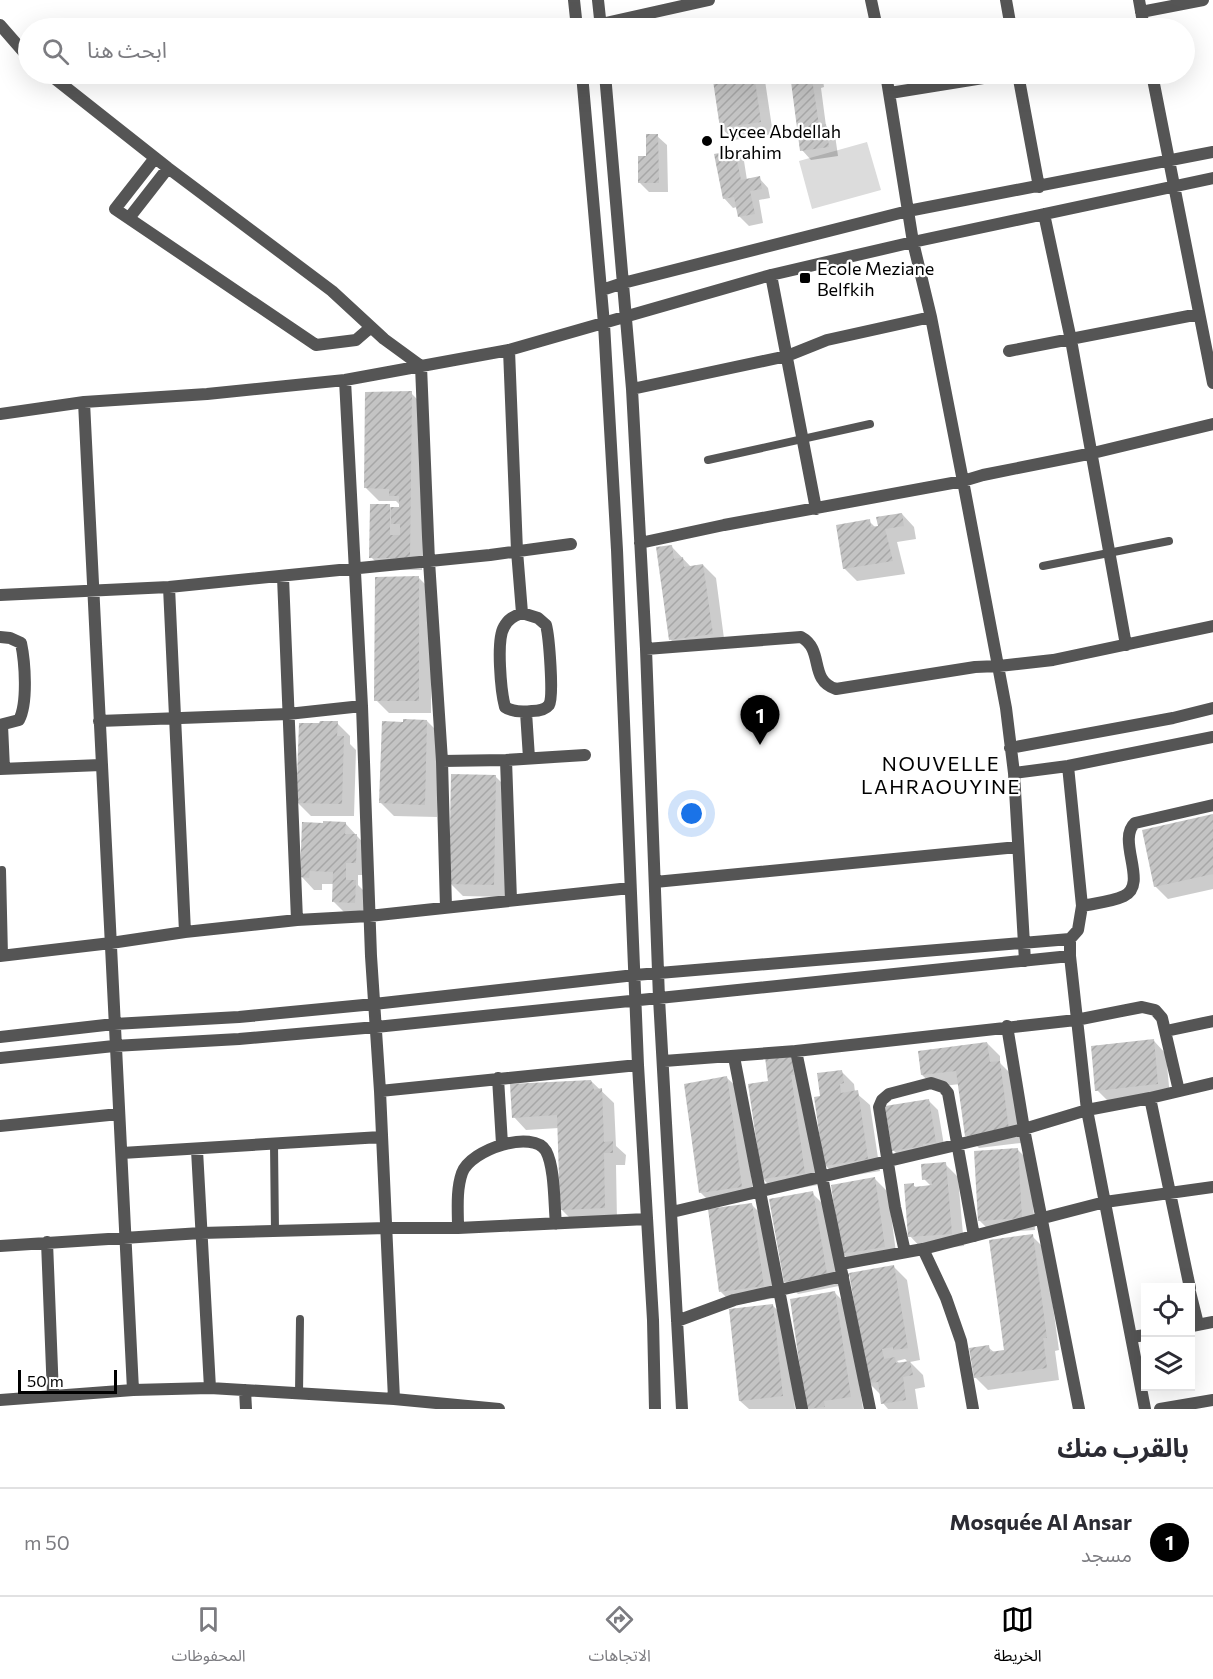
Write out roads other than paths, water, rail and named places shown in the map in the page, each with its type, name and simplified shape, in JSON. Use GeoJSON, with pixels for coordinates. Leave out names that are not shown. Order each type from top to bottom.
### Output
{"type":"FeatureCollection","features":[{"type":"Feature","properties":{"kind":"street"},"geometry":{"type":"LineString","coordinates":[[574,0],[576,18]]}},
{"type":"Feature","properties":{"kind":"street"},"geometry":{"type":"LineString","coordinates":[[598,0],[600,18]]}},
{"type":"Feature","properties":{"kind":"street"},"geometry":{"type":"LineString","coordinates":[[627,18],[672,4],[710,0]]}},
{"type":"Feature","properties":{"kind":"street"},"geometry":{"type":"LineString","coordinates":[[871,0],[875,18]]}},
{"type":"Feature","properties":{"kind":"street"},"geometry":{"type":"LineString","coordinates":[[1006,0],[1009,18]]}},
{"type":"Feature","properties":{"kind":"street"},"geometry":{"type":"LineString","coordinates":[[1140,6],[1203,0]]}},
{"type":"Feature","properties":{"kind":"street"},"geometry":{"type":"LineString","coordinates":[[0,25],[18,46]]}},
{"type":"Feature","properties":{"kind":"street"},"geometry":{"type":"LineString","coordinates":[[62,84],[168,168],[332,291],[371,327],[421,366],[429,561],[442,761],[446,908]]}},
{"type":"Feature","properties":{"kind":"street"},"geometry":{"type":"LineString","coordinates":[[583,84],[602,290],[625,699],[630,888],[653,1320],[655,1409]]}},
{"type":"Feature","properties":{"kind":"street"},"geometry":{"type":"LineString","coordinates":[[606,84],[632,389],[646,649],[659,998],[682,1409]]}},
{"type":"Feature","properties":{"kind":"street"},"geometry":{"type":"LineString","coordinates":[[888,84],[913,242],[931,317],[999,666],[1014,773],[1025,961]]}},
{"type":"Feature","properties":{"kind":"street"},"geometry":{"type":"LineString","coordinates":[[890,93],[946,84]]}},
{"type":"Feature","properties":{"kind":"street"},"geometry":{"type":"LineString","coordinates":[[1020,84],[1039,187]]}},
{"type":"Feature","properties":{"kind":"street"},"geometry":{"type":"LineString","coordinates":[[1154,84],[1213,383]]}},
{"type":"Feature","properties":{"kind":"street"},"geometry":{"type":"LineString","coordinates":[[602,290],[908,212],[1213,152]]}},
{"type":"Feature","properties":{"kind":"street"},"geometry":{"type":"LineString","coordinates":[[155,158],[115,209],[316,345],[356,340],[371,327]]}},
{"type":"Feature","properties":{"kind":"street"},"geometry":{"type":"LineString","coordinates":[[129,218],[168,168]]}},
{"type":"Feature","properties":{"kind":"street"},"geometry":{"type":"LineString","coordinates":[[0,414],[84,402],[207,394],[345,380],[509,350],[771,275],[1213,178]]}},
{"type":"Feature","properties":{"kind":"street"},"geometry":{"type":"LineString","coordinates":[[1044,214],[1093,453],[1108,553],[1126,645]]}},
{"type":"Feature","properties":{"kind":"street"},"geometry":{"type":"LineString","coordinates":[[771,275],[816,509]]}},
{"type":"Feature","properties":{"kind":"street"},"geometry":{"type":"LineString","coordinates":[[1009,351],[1199,314]]}},
{"type":"Feature","properties":{"kind":"street"},"geometry":{"type":"LineString","coordinates":[[632,389],[787,356],[812,345],[849,334],[931,317]]}},
{"type":"Feature","properties":{"kind":"street"},"geometry":{"type":"LineString","coordinates":[[509,350],[517,551],[522,613]]}},
{"type":"Feature","properties":{"kind":"street"},"geometry":{"type":"LineString","coordinates":[[345,380],[394,1399]]}},
{"type":"Feature","properties":{"kind":"street"},"geometry":{"type":"LineString","coordinates":[[84,402],[114,1046],[122,1153],[133,1390]]}},
{"type":"Feature","properties":{"kind":"street"},"geometry":{"type":"LineString","coordinates":[[640,543],[724,525],[963,481],[1213,424]]}},
{"type":"Feature","properties":{"kind":"street"},"geometry":{"type":"LineString","coordinates":[[0,595],[169,587],[283,577],[571,544]]}},
{"type":"Feature","properties":{"kind":"street"},"geometry":{"type":"LineString","coordinates":[[283,577],[297,920]]}},
{"type":"Feature","properties":{"kind":"street"},"geometry":{"type":"LineString","coordinates":[[169,587],[185,932]]}},
{"type":"Feature","properties":{"kind":"street"},"geometry":{"type":"LineString","coordinates":[[522,613],[538,618],[546,625],[551,678],[549,705],[543,709],[526,712],[512,711],[505,707],[501,651],[502,628],[509,619],[522,613]]}},
{"type":"Feature","properties":{"kind":"street"},"geometry":{"type":"LineString","coordinates":[[646,649],[801,637],[808,641],[814,649],[823,682],[836,689],[975,667],[1053,660],[1213,627]]}},
{"type":"Feature","properties":{"kind":"street"},"geometry":{"type":"LineString","coordinates":[[0,637],[21,643],[24,696],[24,709],[20,720],[1,725],[2,769],[101,765]]}},
{"type":"Feature","properties":{"kind":"street"},"geometry":{"type":"LineString","coordinates":[[99,721],[288,714],[362,706]]}},
{"type":"Feature","properties":{"kind":"street"},"geometry":{"type":"LineString","coordinates":[[1010,748],[1173,718],[1213,708]]}},
{"type":"Feature","properties":{"kind":"street"},"geometry":{"type":"LineString","coordinates":[[526,712],[529,758]]}},
{"type":"Feature","properties":{"kind":"street"},"geometry":{"type":"LineString","coordinates":[[1014,773],[1068,766],[1213,737]]}},
{"type":"Feature","properties":{"kind":"street"},"geometry":{"type":"LineString","coordinates":[[442,761],[585,755]]}},
{"type":"Feature","properties":{"kind":"street"},"geometry":{"type":"LineString","coordinates":[[506,760],[511,900]]}},
{"type":"Feature","properties":{"kind":"street"},"geometry":{"type":"LineString","coordinates":[[1068,766],[1082,906],[1078,930],[1070,939],[1076,1020],[1087,1110],[1145,1409]]}},
{"type":"Feature","properties":{"kind":"street"},"geometry":{"type":"LineString","coordinates":[[1082,906],[1126,896],[1130,891],[1134,877],[1129,834],[1131,826],[1135,823],[1213,805]]}},
{"type":"Feature","properties":{"kind":"street"},"geometry":{"type":"LineString","coordinates":[[655,882],[1018,847]]}},
{"type":"Feature","properties":{"kind":"street"},"geometry":{"type":"LineString","coordinates":[[2,956],[185,932],[297,920],[369,916],[630,888]]}},
{"type":"Feature","properties":{"kind":"street"},"geometry":{"type":"LineString","coordinates":[[0,1037],[114,1024],[238,1017],[374,1004],[635,975],[1024,941],[1070,939]]}},
{"type":"Feature","properties":{"kind":"street"},"geometry":{"type":"LineString","coordinates":[[0,1058],[114,1046],[239,1039],[376,1027],[1070,956]]}},
{"type":"Feature","properties":{"kind":"street"},"geometry":{"type":"LineString","coordinates":[[663,1061],[796,1051],[1076,1020],[1142,1007],[1159,1013],[1166,1031],[1179,1090]]}},
{"type":"Feature","properties":{"kind":"street"},"geometry":{"type":"LineString","coordinates":[[1166,1031],[1213,1021]]}},
{"type":"Feature","properties":{"kind":"street"},"geometry":{"type":"LineString","coordinates":[[1006,1026],[1079,1409]]}},
{"type":"Feature","properties":{"kind":"street"},"geometry":{"type":"LineString","coordinates":[[796,1051],[870,1409]]}},
{"type":"Feature","properties":{"kind":"street"},"geometry":{"type":"LineString","coordinates":[[734,1057],[802,1409]]}},
{"type":"Feature","properties":{"kind":"street"},"geometry":{"type":"LineString","coordinates":[[380,1091],[638,1065]]}},
{"type":"Feature","properties":{"kind":"street"},"geometry":{"type":"LineString","coordinates":[[498,1078],[502,1144]]}},
{"type":"Feature","properties":{"kind":"street"},"geometry":{"type":"LineString","coordinates":[[905,1252],[887,1162],[879,1112],[880,1103],[890,1094],[931,1083],[943,1087],[948,1093],[974,1236]]}},
{"type":"Feature","properties":{"kind":"street"},"geometry":{"type":"LineString","coordinates":[[672,1212],[1024,1129],[1087,1110],[1179,1090],[1212,1087]]}},
{"type":"Feature","properties":{"kind":"street"},"geometry":{"type":"LineString","coordinates":[[1150,1098],[1189,1283]]}},
{"type":"Feature","properties":{"kind":"street"},"geometry":{"type":"LineString","coordinates":[[0,1126],[118,1114]]}},
{"type":"Feature","properties":{"kind":"street"},"geometry":{"type":"LineString","coordinates":[[122,1153],[381,1137]]}},
{"type":"Feature","properties":{"kind":"street"},"geometry":{"type":"LineString","coordinates":[[458,1228],[459,1186],[463,1170],[485,1150],[502,1144],[529,1143],[545,1149],[550,1166],[555,1224]]}},
{"type":"Feature","properties":{"kind":"street"},"geometry":{"type":"LineString","coordinates":[[197,1150],[210,1388]]}},
{"type":"Feature","properties":{"kind":"street"},"geometry":{"type":"LineString","coordinates":[[677,1321],[734,1300],[779,1291],[905,1252],[1041,1217],[1105,1202],[1213,1187]]}},
{"type":"Feature","properties":{"kind":"street"},"geometry":{"type":"LineString","coordinates":[[0,1246],[201,1233],[458,1228],[647,1219]]}},
{"type":"Feature","properties":{"kind":"street"},"geometry":{"type":"LineString","coordinates":[[47,1242],[53,1395]]}},
{"type":"Feature","properties":{"kind":"street"},"geometry":{"type":"LineString","coordinates":[[923,1249],[946,1298],[961,1341],[973,1409]]}},
{"type":"Feature","properties":{"kind":"street"},"geometry":{"type":"LineString","coordinates":[[1195,1325],[1213,1322]]}},
{"type":"Feature","properties":{"kind":"street"},"geometry":{"type":"LineString","coordinates":[[1131,1337],[1141,1336]]}},
{"type":"Feature","properties":{"kind":"street"},"geometry":{"type":"LineString","coordinates":[[0,1400],[133,1390],[210,1388],[394,1399],[499,1409]]}},
{"type":"Feature","properties":{"kind":"street"},"geometry":{"type":"LineString","coordinates":[[245,1390],[246,1409]]}},
{"type":"Feature","properties":{"kind":"street"},"geometry":{"type":"LineString","coordinates":[[1160,1409],[1213,1400]]}},
{"type":"Feature","properties":{"kind":"lane"},"geometry":{"type":"LineString","coordinates":[[708,460],[870,424]]}},
{"type":"Feature","properties":{"kind":"lane"},"geometry":{"type":"LineString","coordinates":[[1043,566],[1169,541]]}},
{"type":"Feature","properties":{"kind":"lane"},"geometry":{"type":"LineString","coordinates":[[2,870],[2,956]]}},
{"type":"Feature","properties":{"kind":"lane"},"geometry":{"type":"LineString","coordinates":[[274,1144],[275,1232]]}},
{"type":"Feature","properties":{"kind":"lane"},"geometry":{"type":"LineString","coordinates":[[299,1393],[300,1319]]}},
{"type":"Feature","properties":{"kind":"place","name":"Lycee Abdellah Ibrahim"},"geometry":{"type":"Point","coordinates":[707,141]}},
{"type":"Feature","properties":{"kind":"place","name":"Ecole Meziane Belfkih"},"geometry":{"type":"Point","coordinates":[805,278]}},
{"type":"Feature","properties":{"kind":"place","name":"Mosquée Al Ansar"},"geometry":{"type":"Point","coordinates":[760,745]}},
{"type":"Feature","properties":{"kind":"district","name":"NOUVELLE LAHRAOUYINE"},"geometry":{"type":"Point","coordinates":[941,774]}}]}
